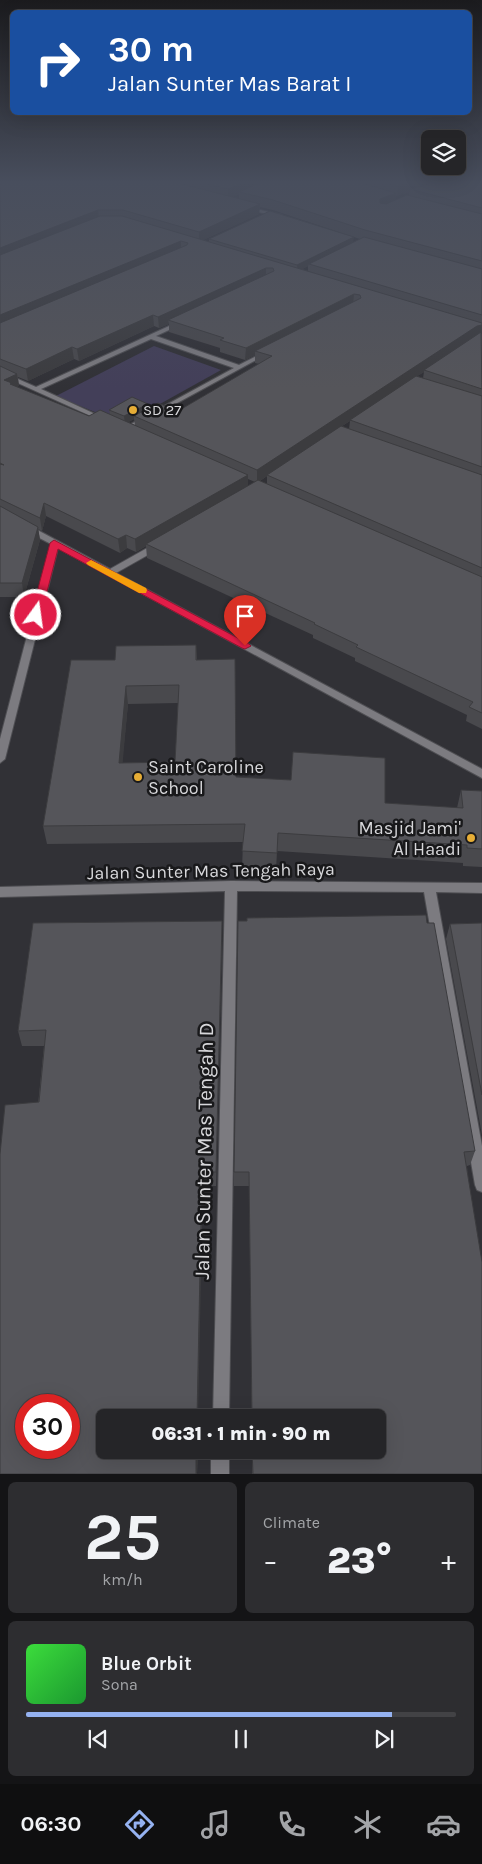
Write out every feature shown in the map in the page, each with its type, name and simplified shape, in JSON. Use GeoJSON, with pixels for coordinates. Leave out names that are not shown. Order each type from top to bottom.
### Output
{"type":"FeatureCollection","features":[{"type":"Feature","properties":{"kind":"street"},"geometry":{"type":"LineString","coordinates":[[36,389],[188,320]]}},
{"type":"Feature","properties":{"kind":"street"},"geometry":{"type":"LineString","coordinates":[[152,337],[239,367]]}},
{"type":"Feature","properties":{"kind":"street"},"geometry":{"type":"LineString","coordinates":[[124,430],[273,350]]}},
{"type":"Feature","properties":{"kind":"street"},"geometry":{"type":"LineString","coordinates":[[0,373],[133,433]]}},
{"type":"Feature","properties":{"kind":"street"},"geometry":{"type":"LineString","coordinates":[[16,522],[482,774]]}},
{"type":"Feature","properties":{"kind":"street"},"geometry":{"type":"LineString","coordinates":[[110,573],[167,540]]}},
{"type":"Feature","properties":{"kind":"street"},"geometry":{"type":"LineString","coordinates":[[0,759],[54,543]]}},
{"type":"Feature","properties":{"kind":"street","name":"Jalan Sunter Mas Tengah Raya"},"geometry":{"type":"LineString","coordinates":[[0,892],[231,886],[482,888]]}},
{"type":"Feature","properties":{"kind":"street","name":"Jalan Sunter Mas Tengah D"},"geometry":{"type":"LineString","coordinates":[[221,1409],[231,886]]}},
{"type":"Feature","properties":{"kind":"street"},"geometry":{"type":"LineString","coordinates":[[429,888],[482,1185]]}},
{"type":"Feature","properties":{"kind":"street"},"geometry":{"type":"LineString","coordinates":[[220,1459],[220,1474]]}},
{"type":"Feature","properties":{"kind":"shaded area"},"geometry":{"type":"Polygon","coordinates":[[[154,346],[221,370],[124,424],[56,396],[154,346]]]}},
{"type":"Feature","properties":{"kind":"building"},"geometry":{"type":"Polygon","coordinates":[[[13,250],[160,250],[0,315],[0,255],[13,250]]]}},
{"type":"Feature","properties":{"kind":"building"},"geometry":{"type":"Polygon","coordinates":[[[176,250],[236,250],[482,323],[482,325],[477,326],[257,470],[134,416],[158,403],[178,411],[272,356],[255,351],[361,298],[360,295],[354,294],[246,348],[220,340],[224,338],[168,320],[274,271],[273,268],[266,268],[158,317],[153,315],[77,349],[72,347],[26,369],[0,359],[0,323],[176,250]]]}},
{"type":"Feature","properties":{"kind":"building"},"geometry":{"type":"Polygon","coordinates":[[[246,250],[328,250],[297,265],[246,250]]]}},
{"type":"Feature","properties":{"kind":"building"},"geometry":{"type":"Polygon","coordinates":[[[338,250],[411,250],[482,269],[482,315],[309,264],[338,250]]]}},
{"type":"Feature","properties":{"kind":"building"},"geometry":{"type":"Polygon","coordinates":[[[440,250],[482,250],[482,261],[440,250]]]}},
{"type":"Feature","properties":{"kind":"building"},"geometry":{"type":"Polygon","coordinates":[[[481,332],[482,389],[424,370],[481,332]]]}},
{"type":"Feature","properties":{"kind":"building"},"geometry":{"type":"Polygon","coordinates":[[[0,366],[17,374],[4,380],[12,383],[10,384],[89,416],[100,410],[248,475],[135,539],[126,535],[118,539],[44,503],[40,518],[0,499],[0,464],[4,465],[0,463],[0,366]]]}},
{"type":"Feature","properties":{"kind":"building"},"geometry":{"type":"Polygon","coordinates":[[[416,376],[482,396],[482,467],[350,420],[416,376]]]}},
{"type":"Feature","properties":{"kind":"building"},"geometry":{"type":"Polygon","coordinates":[[[132,397],[148,404],[124,416],[109,410],[132,397]]]}},
{"type":"Feature","properties":{"kind":"building"},"geometry":{"type":"Polygon","coordinates":[[[341,426],[482,475],[482,568],[267,475],[341,426]]]}},
{"type":"Feature","properties":{"kind":"building"},"geometry":{"type":"Polygon","coordinates":[[[258,480],[482,577],[482,713],[469,707],[473,702],[356,647],[358,645],[315,623],[146,544],[258,480]]]}},
{"type":"Feature","properties":{"kind":"building"},"geometry":{"type":"Polygon","coordinates":[[[0,506],[38,527],[22,583],[0,583],[0,506]]]}},
{"type":"Feature","properties":{"kind":"building"},"geometry":{"type":"Polygon","coordinates":[[[196,645],[196,660],[235,659],[236,777],[291,780],[293,752],[385,758],[385,803],[463,808],[461,790],[482,791],[482,849],[467,848],[467,845],[278,833],[277,853],[242,851],[245,824],[43,826],[71,660],[115,660],[116,646],[196,645]],[[179,685],[126,686],[119,763],[175,762],[179,685]]]}},
{"type":"Feature","properties":{"kind":"building"},"geometry":{"type":"Polygon","coordinates":[[[426,915],[427,923],[434,923],[475,1151],[464,1152],[482,1262],[482,1474],[253,1474],[252,1459],[386,1459],[386,1409],[252,1409],[249,1172],[234,1172],[238,921],[247,921],[247,918],[426,915]]]}},
{"type":"Feature","properties":{"kind":"building"},"geometry":{"type":"Polygon","coordinates":[[[222,921],[216,1172],[202,1172],[197,1409],[96,1409],[96,1459],[196,1459],[196,1474],[0,1474],[0,1154],[5,1105],[39,1102],[46,1030],[18,1031],[33,923],[222,921]]]}},
{"type":"Feature","properties":{"kind":"building"},"geometry":{"type":"Polygon","coordinates":[[[482,923],[482,1095],[450,924],[482,923]]]}},
{"type":"Feature","properties":{"kind":"slow traffic"},"geometry":{"type":"LineString","coordinates":[[91,563],[142,590]]}},
{"type":"Feature","properties":{"kind":"place","name":"SD 27"},"geometry":{"type":"Point","coordinates":[133,410]}},
{"type":"Feature","properties":{"kind":"place","name":"Saint Caroline School"},"geometry":{"type":"Point","coordinates":[138,777]}},
{"type":"Feature","properties":{"kind":"place","name":"Masjid Jami' Al Haadi"},"geometry":{"type":"Point","coordinates":[471,838]}},
{"type":"Feature","properties":{"kind":"route"},"geometry":{"type":"LineString","coordinates":[[36,615],[54,543],[245,646]]}}]}
